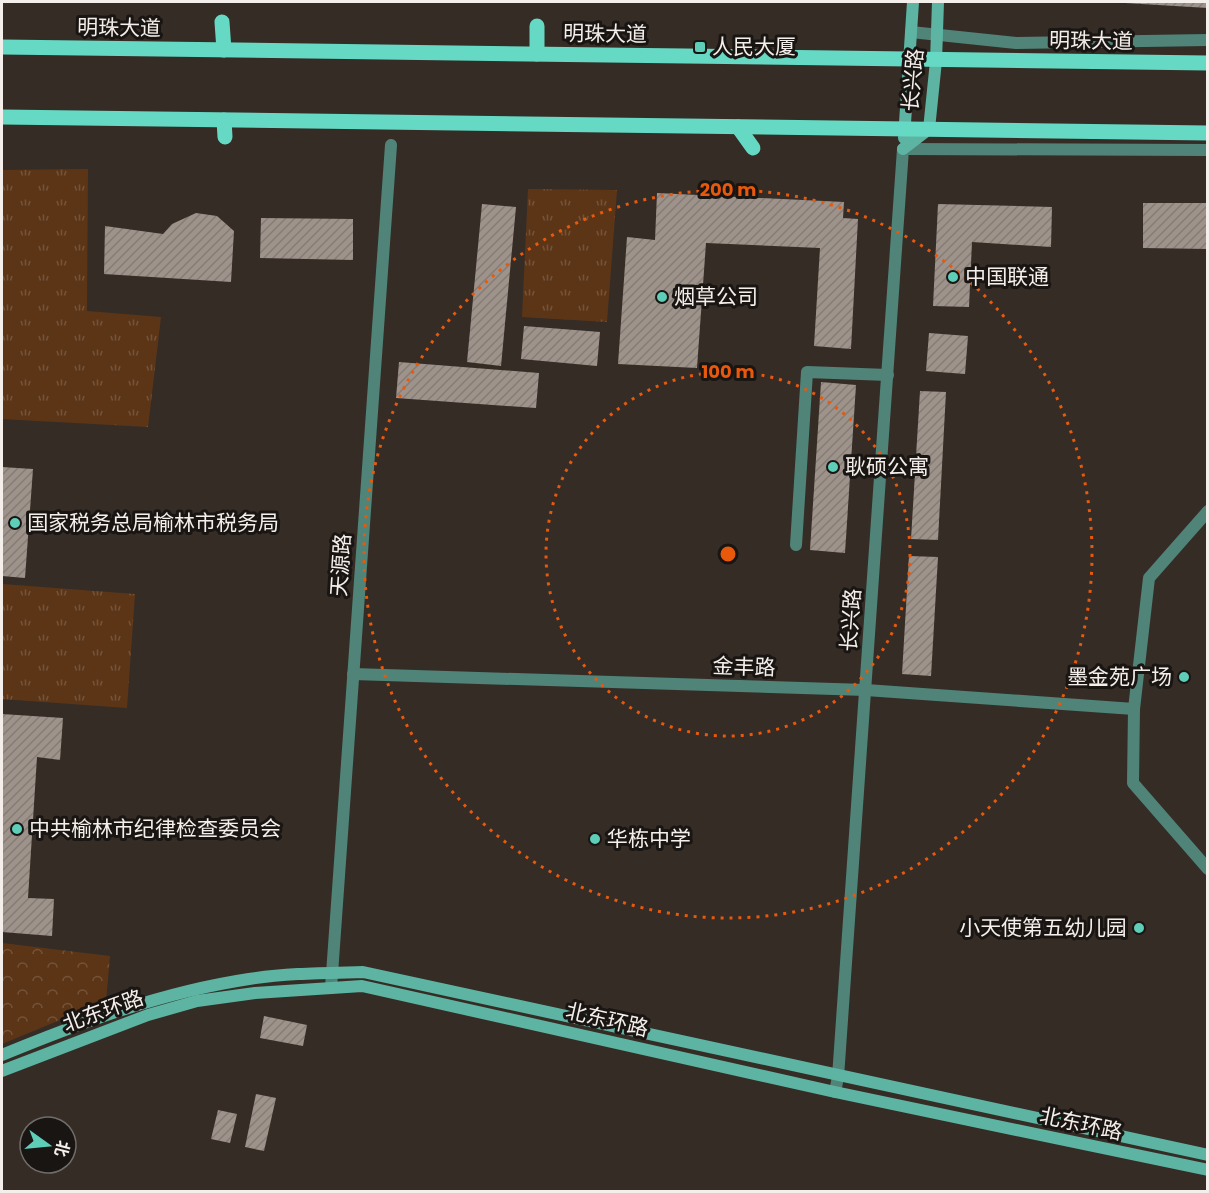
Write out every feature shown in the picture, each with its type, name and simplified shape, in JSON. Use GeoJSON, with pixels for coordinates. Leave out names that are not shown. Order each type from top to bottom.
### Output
{"type":"FeatureCollection","features":[{"type":"Feature","properties":{"kind":"main road","name":"长兴路"},"geometry":{"type":"LineString","coordinates":[[903,149],[913,2]]}},
{"type":"Feature","properties":{"kind":"main road","name":"长兴路"},"geometry":{"type":"LineString","coordinates":[[903,149],[928,129],[936,61],[938,2]]}},
{"type":"Feature","properties":{"kind":"main road"},"geometry":{"type":"LineString","coordinates":[[222,22],[224,50]]}},
{"type":"Feature","properties":{"kind":"main road"},"geometry":{"type":"LineString","coordinates":[[537,26],[537,54]]}},
{"type":"Feature","properties":{"kind":"main road","name":"明珠大道"},"geometry":{"type":"LineString","coordinates":[[2,47],[1208,63]]}},
{"type":"Feature","properties":{"kind":"main road"},"geometry":{"type":"LineString","coordinates":[[2,117],[1208,133]]}},
{"type":"Feature","properties":{"kind":"main road"},"geometry":{"type":"LineString","coordinates":[[224,120],[225,137]]}},
{"type":"Feature","properties":{"kind":"main road"},"geometry":{"type":"LineString","coordinates":[[738,127],[753,148]]}},
{"type":"Feature","properties":{"kind":"main road","name":"北东环路"},"geometry":{"type":"LineString","coordinates":[[2,1055],[135,1005],[191,990],[250,978],[363,972],[838,1077],[1208,1155]]}},
{"type":"Feature","properties":{"kind":"main road","name":"北东环路"},"geometry":{"type":"LineString","coordinates":[[2,1071],[148,1015],[197,1001],[255,993],[362,986],[835,1092],[1208,1170]]}},
{"type":"Feature","properties":{"kind":"street"},"geometry":{"type":"LineString","coordinates":[[911,32],[1016,43],[1208,40]]}},
{"type":"Feature","properties":{"kind":"street","name":"天源路"},"geometry":{"type":"LineString","coordinates":[[331,988],[391,145]]}},
{"type":"Feature","properties":{"kind":"street"},"geometry":{"type":"LineString","coordinates":[[903,149],[1208,150]]}},
{"type":"Feature","properties":{"kind":"street","name":"长兴路"},"geometry":{"type":"LineString","coordinates":[[835,1092],[838,1077],[866,690],[903,149]]}},
{"type":"Feature","properties":{"kind":"street"},"geometry":{"type":"LineString","coordinates":[[796,545],[807,372],[813,377],[888,375]]}},
{"type":"Feature","properties":{"kind":"street"},"geometry":{"type":"LineString","coordinates":[[1208,511],[1149,578],[1134,709],[1134,783],[1208,869]]}},
{"type":"Feature","properties":{"kind":"street","name":"金丰路"},"geometry":{"type":"LineString","coordinates":[[353,674],[866,690],[1134,709]]}},
{"type":"Feature","properties":{"kind":"green space"},"geometry":{"type":"Polygon","coordinates":[[[88,169],[87,311],[161,317],[148,427],[2,419],[2,170],[88,169]]]}},
{"type":"Feature","properties":{"kind":"green space"},"geometry":{"type":"Polygon","coordinates":[[[528,189],[617,190],[607,322],[522,317],[528,189]]]}},
{"type":"Feature","properties":{"kind":"green space"},"geometry":{"type":"Polygon","coordinates":[[[2,584],[135,594],[127,708],[2,699],[2,584]]]}},
{"type":"Feature","properties":{"kind":"green space"},"geometry":{"type":"Polygon","coordinates":[[[2,943],[110,956],[106,1001],[2,1044],[2,943]]]}},
{"type":"Feature","properties":{"kind":"building"},"geometry":{"type":"Polygon","coordinates":[[[1208,2],[1208,8],[1125,3],[1208,2]]]}},
{"type":"Feature","properties":{"kind":"building","name":"烟草公司"},"geometry":{"type":"Polygon","coordinates":[[[657,193],[844,202],[843,218],[858,219],[851,349],[814,346],[820,248],[706,243],[697,368],[618,364],[627,237],[655,240],[657,193]]]}},
{"type":"Feature","properties":{"kind":"building"},"geometry":{"type":"Polygon","coordinates":[[[1143,203],[1208,203],[1208,249],[1143,248],[1143,203]]]}},
{"type":"Feature","properties":{"kind":"building"},"geometry":{"type":"Polygon","coordinates":[[[482,204],[516,207],[501,366],[467,362],[482,204]]]}},
{"type":"Feature","properties":{"kind":"building","name":"中国联通"},"geometry":{"type":"Polygon","coordinates":[[[938,204],[1052,207],[1051,247],[972,242],[969,307],[933,306],[938,204]]]}},
{"type":"Feature","properties":{"kind":"building"},"geometry":{"type":"Polygon","coordinates":[[[196,213],[217,216],[234,231],[231,282],[104,274],[105,226],[163,234],[172,224],[196,213]]]}},
{"type":"Feature","properties":{"kind":"building"},"geometry":{"type":"Polygon","coordinates":[[[261,218],[353,219],[353,260],[260,258],[261,218]]]}},
{"type":"Feature","properties":{"kind":"building"},"geometry":{"type":"Polygon","coordinates":[[[524,326],[600,332],[597,366],[521,359],[524,326]]]}},
{"type":"Feature","properties":{"kind":"building"},"geometry":{"type":"Polygon","coordinates":[[[929,333],[968,336],[965,374],[926,371],[929,333]]]}},
{"type":"Feature","properties":{"kind":"building"},"geometry":{"type":"Polygon","coordinates":[[[399,362],[539,373],[536,408],[396,398],[399,362]]]}},
{"type":"Feature","properties":{"kind":"building","name":"耿硕公寓"},"geometry":{"type":"Polygon","coordinates":[[[821,382],[856,385],[845,553],[810,550],[821,382]]]}},
{"type":"Feature","properties":{"kind":"building"},"geometry":{"type":"Polygon","coordinates":[[[920,391],[946,392],[938,540],[911,539],[920,391]]]}},
{"type":"Feature","properties":{"kind":"building","name":"国家税务总局榆林市税务局"},"geometry":{"type":"Polygon","coordinates":[[[2,467],[33,469],[25,578],[2,576],[2,467]]]}},
{"type":"Feature","properties":{"kind":"building"},"geometry":{"type":"Polygon","coordinates":[[[909,556],[938,557],[931,676],[902,674],[909,556]]]}},
{"type":"Feature","properties":{"kind":"building","name":"中共榆林市纪律检查委员会"},"geometry":{"type":"Polygon","coordinates":[[[2,714],[63,718],[60,760],[37,757],[28,898],[54,899],[52,936],[2,932],[2,714]]]}},
{"type":"Feature","properties":{"kind":"building"},"geometry":{"type":"Polygon","coordinates":[[[264,1016],[307,1025],[303,1046],[260,1038],[264,1016]]]}},
{"type":"Feature","properties":{"kind":"building"},"geometry":{"type":"Polygon","coordinates":[[[256,1094],[276,1098],[264,1151],[245,1147],[256,1094]]]}},
{"type":"Feature","properties":{"kind":"building"},"geometry":{"type":"Polygon","coordinates":[[[218,1110],[237,1114],[230,1143],[211,1139],[218,1110]]]}},
{"type":"Feature","properties":{"kind":"place","name":"人民大厦"},"geometry":{"type":"Point","coordinates":[700,47]}},
{"type":"Feature","properties":{"kind":"place","name":"中国联通"},"geometry":{"type":"Point","coordinates":[953,277]}},
{"type":"Feature","properties":{"kind":"place","name":"烟草公司"},"geometry":{"type":"Point","coordinates":[662,297]}},
{"type":"Feature","properties":{"kind":"place","name":"耿硕公寓"},"geometry":{"type":"Point","coordinates":[833,467]}},
{"type":"Feature","properties":{"kind":"place","name":"国家税务总局榆林市税务局"},"geometry":{"type":"Point","coordinates":[15,523]}},
{"type":"Feature","properties":{"kind":"place","name":"墨金苑广场"},"geometry":{"type":"Point","coordinates":[1184,677]}},
{"type":"Feature","properties":{"kind":"place","name":"中共榆林市纪律检查委员会"},"geometry":{"type":"Point","coordinates":[17,829]}},
{"type":"Feature","properties":{"kind":"place","name":"华栋中学"},"geometry":{"type":"Point","coordinates":[595,839]}},
{"type":"Feature","properties":{"kind":"place","name":"小天使第五幼儿园"},"geometry":{"type":"Point","coordinates":[1139,928]}}]}
